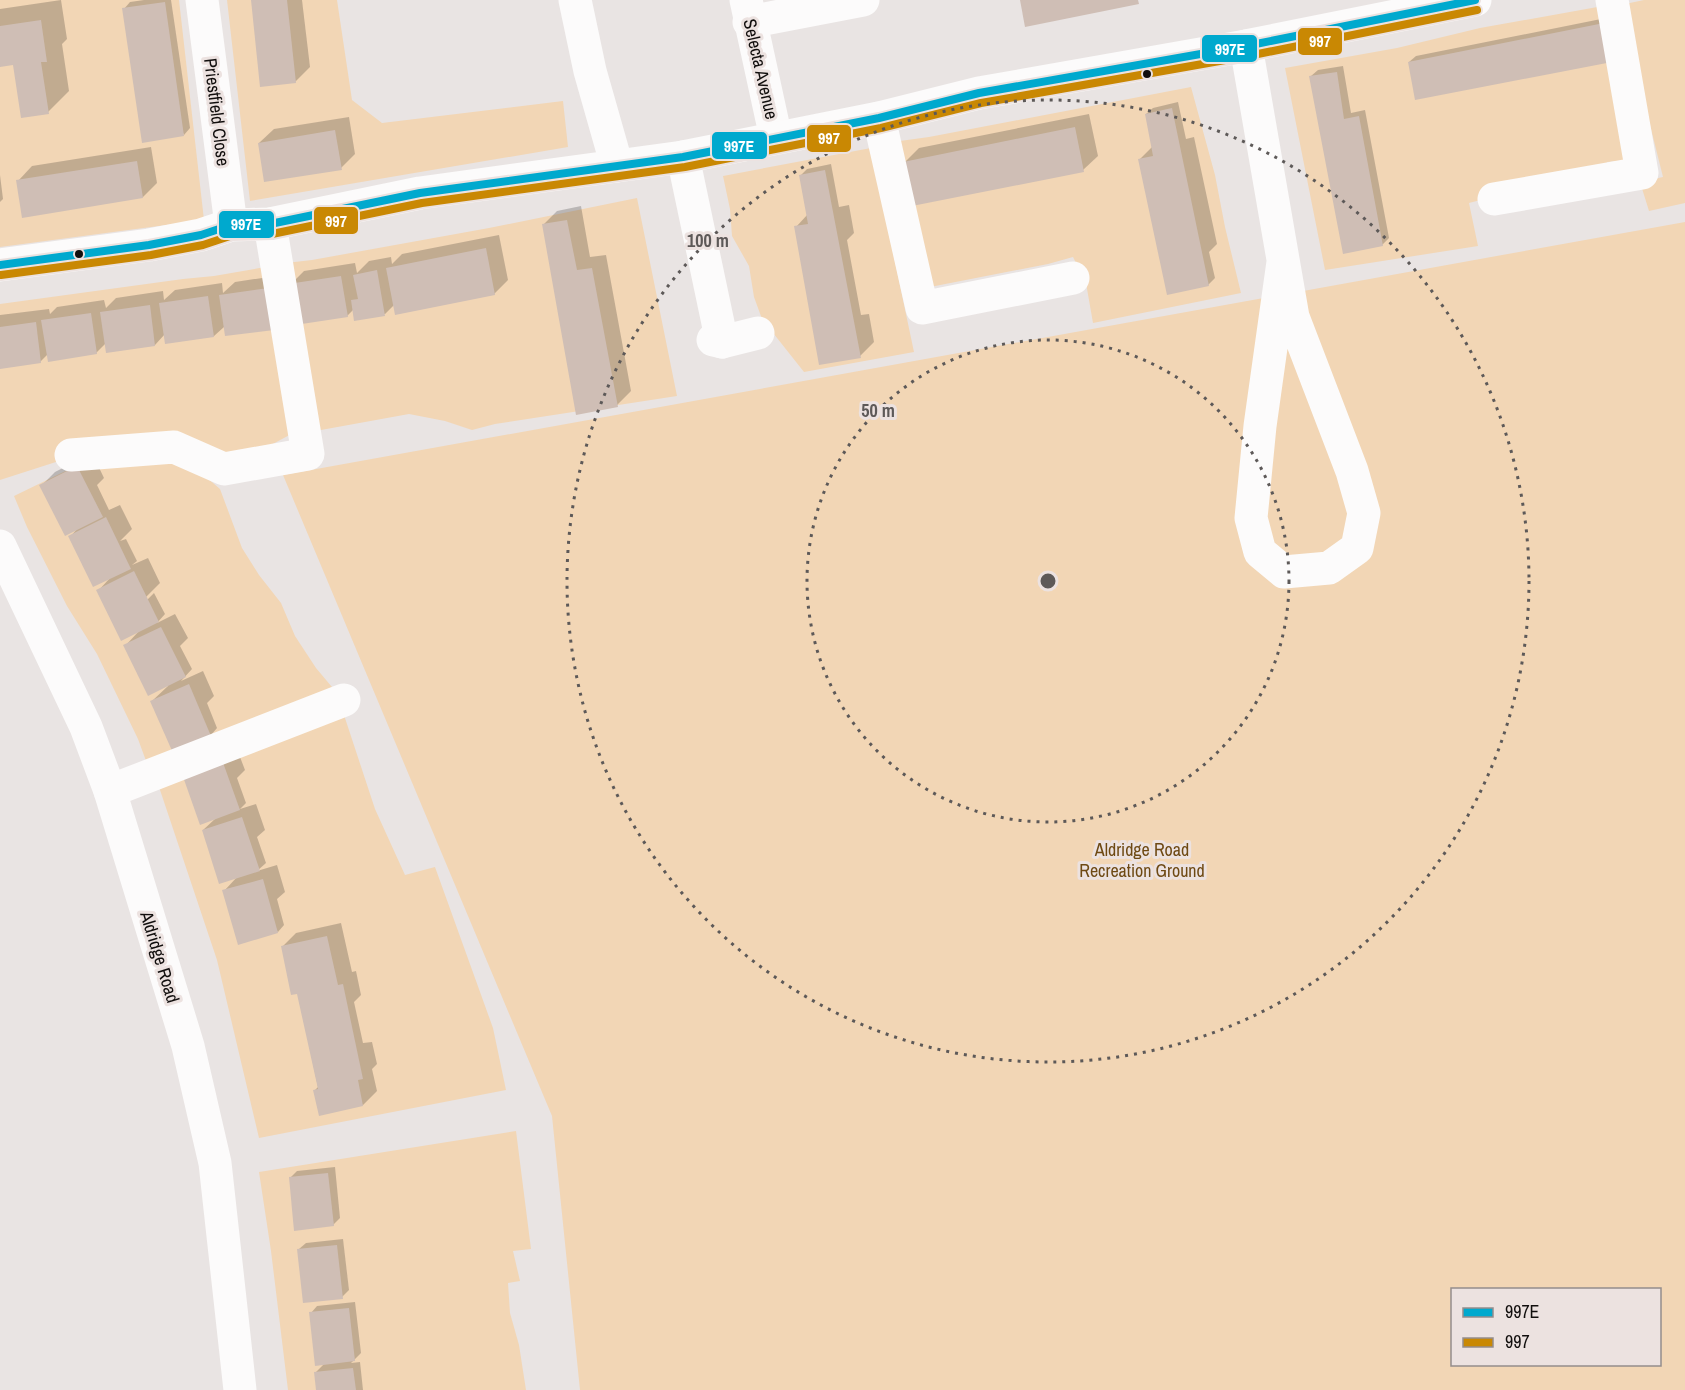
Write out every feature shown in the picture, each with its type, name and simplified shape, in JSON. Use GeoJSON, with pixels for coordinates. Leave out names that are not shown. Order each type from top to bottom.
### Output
{"type":"FeatureCollection","features":[{"type":"Feature","properties":{"kind":"street","name":"Priestfield Close"},"geometry":{"type":"LineString","coordinates":[[202,0],[231,225]]}},
{"type":"Feature","properties":{"kind":"street"},"geometry":{"type":"LineString","coordinates":[[575,0],[590,70],[617,166]]}},
{"type":"Feature","properties":{"kind":"street"},"geometry":{"type":"LineString","coordinates":[[747,11],[863,0]]}},
{"type":"Feature","properties":{"kind":"street"},"geometry":{"type":"LineString","coordinates":[[0,265],[201,236],[231,225],[270,224],[420,193],[683,157],[879,118],[979,93],[1246,46],[1419,5],[1475,0]]}},
{"type":"Feature","properties":{"kind":"street"},"geometry":{"type":"LineString","coordinates":[[1494,199],[1642,173],[1612,0]]}},
{"type":"Feature","properties":{"kind":"street","name":"Selecta Avenue"},"geometry":{"type":"LineString","coordinates":[[747,11],[776,138]]}},
{"type":"Feature","properties":{"kind":"street"},"geometry":{"type":"LineString","coordinates":[[1246,46],[1293,316],[1352,471],[1364,513],[1356,548],[1329,568],[1284,572],[1260,552],[1251,518],[1260,426],[1283,262]]}},
{"type":"Feature","properties":{"kind":"street"},"geometry":{"type":"LineString","coordinates":[[879,118],[922,308],[1073,278]]}},
{"type":"Feature","properties":{"kind":"street"},"geometry":{"type":"LineString","coordinates":[[683,157],[717,341],[758,333]]}},
{"type":"Feature","properties":{"kind":"street"},"geometry":{"type":"LineString","coordinates":[[71,455],[174,447],[224,469],[308,454],[270,224]]}},
{"type":"Feature","properties":{"kind":"street","name":"Aldridge Road"},"geometry":{"type":"LineString","coordinates":[[0,546],[86,727],[110,791],[188,1046],[215,1163],[240,1390]]}},
{"type":"Feature","properties":{"kind":"street"},"geometry":{"type":"LineString","coordinates":[[110,791],[344,700]]}},
{"type":"Feature","properties":{"kind":"green space"},"geometry":{"type":"Polygon","coordinates":[[[0,0],[179,0],[204,220],[0,247],[0,0]]]}},
{"type":"Feature","properties":{"kind":"green space"},"geometry":{"type":"Polygon","coordinates":[[[227,0],[337,0],[352,100],[382,123],[563,101],[568,147],[250,201],[227,0]]]}},
{"type":"Feature","properties":{"kind":"green space"},"geometry":{"type":"Polygon","coordinates":[[[1644,0],[1685,0],[1685,203],[1649,211],[1640,182],[1663,177],[1642,93],[1625,4],[1644,0]]]}},
{"type":"Feature","properties":{"kind":"green space"},"geometry":{"type":"Polygon","coordinates":[[[1603,6],[1629,160],[1607,162],[1608,167],[1469,203],[1478,246],[1325,270],[1285,68],[1397,48],[1480,28],[1603,6]]]}},
{"type":"Feature","properties":{"kind":"green space"},"geometry":{"type":"Polygon","coordinates":[[[1191,87],[1215,175],[1241,293],[1093,323],[1086,283],[1073,257],[930,287],[900,141],[1191,87]]]}},
{"type":"Feature","properties":{"kind":"green space"},"geometry":{"type":"Polygon","coordinates":[[[871,148],[914,352],[804,372],[762,319],[754,297],[749,266],[732,236],[730,209],[723,176],[871,148]]]}},
{"type":"Feature","properties":{"kind":"green space"},"geometry":{"type":"Polygon","coordinates":[[[637,198],[677,396],[495,424],[472,430],[445,421],[409,414],[310,432],[286,263],[489,228],[637,198]]]}},
{"type":"Feature","properties":{"kind":"green space","name":"Aldridge Road Recreation Ground"},"geometry":{"type":"Polygon","coordinates":[[[1685,222],[1685,1390],[580,1390],[552,1116],[283,475],[1685,222]]]}},
{"type":"Feature","properties":{"kind":"green space"},"geometry":{"type":"Polygon","coordinates":[[[271,266],[297,431],[239,458],[59,461],[0,480],[0,304],[214,276],[271,266]]]}},
{"type":"Feature","properties":{"kind":"green space"},"geometry":{"type":"Polygon","coordinates":[[[184,458],[220,489],[242,548],[281,603],[295,636],[316,668],[337,693],[149,769],[138,739],[97,654],[67,606],[14,496],[82,463],[184,458]]]}},
{"type":"Feature","properties":{"kind":"green space"},"geometry":{"type":"Polygon","coordinates":[[[344,715],[375,809],[405,875],[435,867],[493,1028],[506,1090],[259,1138],[217,960],[157,781],[344,715]]]}},
{"type":"Feature","properties":{"kind":"green space"},"geometry":{"type":"Polygon","coordinates":[[[516,1131],[531,1249],[513,1251],[520,1281],[508,1283],[510,1313],[519,1345],[526,1390],[288,1390],[259,1172],[516,1131]]]}},
{"type":"Feature","properties":{"kind":"building"},"geometry":{"type":"Polygon","coordinates":[[[251,0],[287,0],[296,83],[260,87],[251,0]]]}},
{"type":"Feature","properties":{"kind":"building"},"geometry":{"type":"Polygon","coordinates":[[[1020,0],[1138,0],[1139,4],[1025,27],[1020,0]]]}},
{"type":"Feature","properties":{"kind":"building"},"geometry":{"type":"Polygon","coordinates":[[[165,2],[184,136],[142,143],[122,8],[165,2]]]}},
{"type":"Feature","properties":{"kind":"building"},"geometry":{"type":"Polygon","coordinates":[[[41,20],[47,62],[41,62],[49,114],[21,118],[13,65],[0,67],[0,26],[41,20]]]}},
{"type":"Feature","properties":{"kind":"building"},"geometry":{"type":"Polygon","coordinates":[[[1604,23],[1612,62],[1415,100],[1408,62],[1604,23]]]}},
{"type":"Feature","properties":{"kind":"building"},"geometry":{"type":"Polygon","coordinates":[[[1337,72],[1344,119],[1359,116],[1383,246],[1343,254],[1309,76],[1337,72]]]}},
{"type":"Feature","properties":{"kind":"building"},"geometry":{"type":"Polygon","coordinates":[[[1172,108],[1209,286],[1167,295],[1138,159],[1153,156],[1145,114],[1172,108]]]}},
{"type":"Feature","properties":{"kind":"building"},"geometry":{"type":"Polygon","coordinates":[[[1075,127],[1084,172],[912,206],[903,162],[1075,127]]]}},
{"type":"Feature","properties":{"kind":"building"},"geometry":{"type":"Polygon","coordinates":[[[335,130],[342,170],[264,182],[258,143],[335,130]]]}},
{"type":"Feature","properties":{"kind":"building"},"geometry":{"type":"Polygon","coordinates":[[[137,161],[143,198],[22,218],[16,180],[137,161]]]}},
{"type":"Feature","properties":{"kind":"building"},"geometry":{"type":"Polygon","coordinates":[[[825,170],[861,358],[819,365],[794,226],[808,224],[799,175],[825,170]]]}},
{"type":"Feature","properties":{"kind":"building"},"geometry":{"type":"Polygon","coordinates":[[[567,220],[577,270],[592,268],[618,407],[576,415],[542,224],[567,220]]]}},
{"type":"Feature","properties":{"kind":"building"},"geometry":{"type":"Polygon","coordinates":[[[486,248],[495,295],[395,315],[386,268],[486,248]]]}},
{"type":"Feature","properties":{"kind":"building"},"geometry":{"type":"Polygon","coordinates":[[[377,270],[385,316],[354,321],[351,300],[358,299],[353,275],[377,270]]]}},
{"type":"Feature","properties":{"kind":"building"},"geometry":{"type":"Polygon","coordinates":[[[341,276],[348,317],[295,325],[288,284],[341,276]]]}},
{"type":"Feature","properties":{"kind":"building"},"geometry":{"type":"Polygon","coordinates":[[[268,288],[274,330],[225,336],[219,295],[268,288]]]}},
{"type":"Feature","properties":{"kind":"building"},"geometry":{"type":"Polygon","coordinates":[[[208,296],[214,337],[165,344],[159,303],[208,296]]]}},
{"type":"Feature","properties":{"kind":"building"},"geometry":{"type":"Polygon","coordinates":[[[150,305],[155,346],[106,353],[100,312],[150,305]]]}},
{"type":"Feature","properties":{"kind":"building"},"geometry":{"type":"Polygon","coordinates":[[[91,313],[97,354],[48,362],[41,320],[91,313]]]}},
{"type":"Feature","properties":{"kind":"building"},"geometry":{"type":"Polygon","coordinates":[[[36,322],[41,363],[0,369],[0,327],[36,322]]]}},
{"type":"Feature","properties":{"kind":"building"},"geometry":{"type":"Polygon","coordinates":[[[77,466],[103,517],[65,536],[39,485],[77,466]]]}},
{"type":"Feature","properties":{"kind":"building"},"geometry":{"type":"Polygon","coordinates":[[[106,517],[131,569],[93,587],[68,536],[106,517]]]}},
{"type":"Feature","properties":{"kind":"building"},"geometry":{"type":"Polygon","coordinates":[[[134,571],[159,622],[121,641],[96,590],[134,571]]]}},
{"type":"Feature","properties":{"kind":"building"},"geometry":{"type":"Polygon","coordinates":[[[161,627],[186,677],[148,696],[123,645],[161,627]]]}},
{"type":"Feature","properties":{"kind":"building"},"geometry":{"type":"Polygon","coordinates":[[[189,684],[211,736],[173,753],[150,701],[189,684]]]}},
{"type":"Feature","properties":{"kind":"building"},"geometry":{"type":"Polygon","coordinates":[[[221,757],[240,810],[200,825],[181,771],[221,757]]]}},
{"type":"Feature","properties":{"kind":"building"},"geometry":{"type":"Polygon","coordinates":[[[242,817],[260,871],[219,884],[202,830],[242,817]]]}},
{"type":"Feature","properties":{"kind":"building"},"geometry":{"type":"Polygon","coordinates":[[[263,879],[278,933],[238,945],[222,890],[263,879]]]}},
{"type":"Feature","properties":{"kind":"building"},"geometry":{"type":"Polygon","coordinates":[[[327,936],[338,985],[343,984],[363,1079],[358,1080],[363,1106],[319,1116],[313,1090],[318,1089],[297,994],[291,995],[281,946],[327,936]]]}},
{"type":"Feature","properties":{"kind":"building"},"geometry":{"type":"Polygon","coordinates":[[[328,1173],[334,1226],[294,1231],[289,1177],[328,1173]]]}},
{"type":"Feature","properties":{"kind":"building"},"geometry":{"type":"Polygon","coordinates":[[[337,1245],[343,1299],[303,1303],[297,1249],[337,1245]]]}},
{"type":"Feature","properties":{"kind":"building"},"geometry":{"type":"Polygon","coordinates":[[[349,1308],[355,1361],[315,1366],[309,1312],[349,1308]]]}},
{"type":"Feature","properties":{"kind":"building"},"geometry":{"type":"Polygon","coordinates":[[[353,1368],[356,1390],[316,1390],[314,1372],[353,1368]]]}},
{"type":"Feature","properties":{"kind":"transit line","name":"997E"},"geometry":{"type":"LineString","coordinates":[[0,265],[149,245],[201,235],[231,225],[270,224],[420,193],[683,157],[879,118],[979,93],[1246,46],[1475,0]]}},
{"type":"Feature","properties":{"kind":"transit line","name":"997"},"geometry":{"type":"LineString","coordinates":[[1,275],[151,255],[203,245],[233,235],[272,234],[422,203],[685,167],[881,128],[981,103],[1248,56],[1477,10]]}}]}
